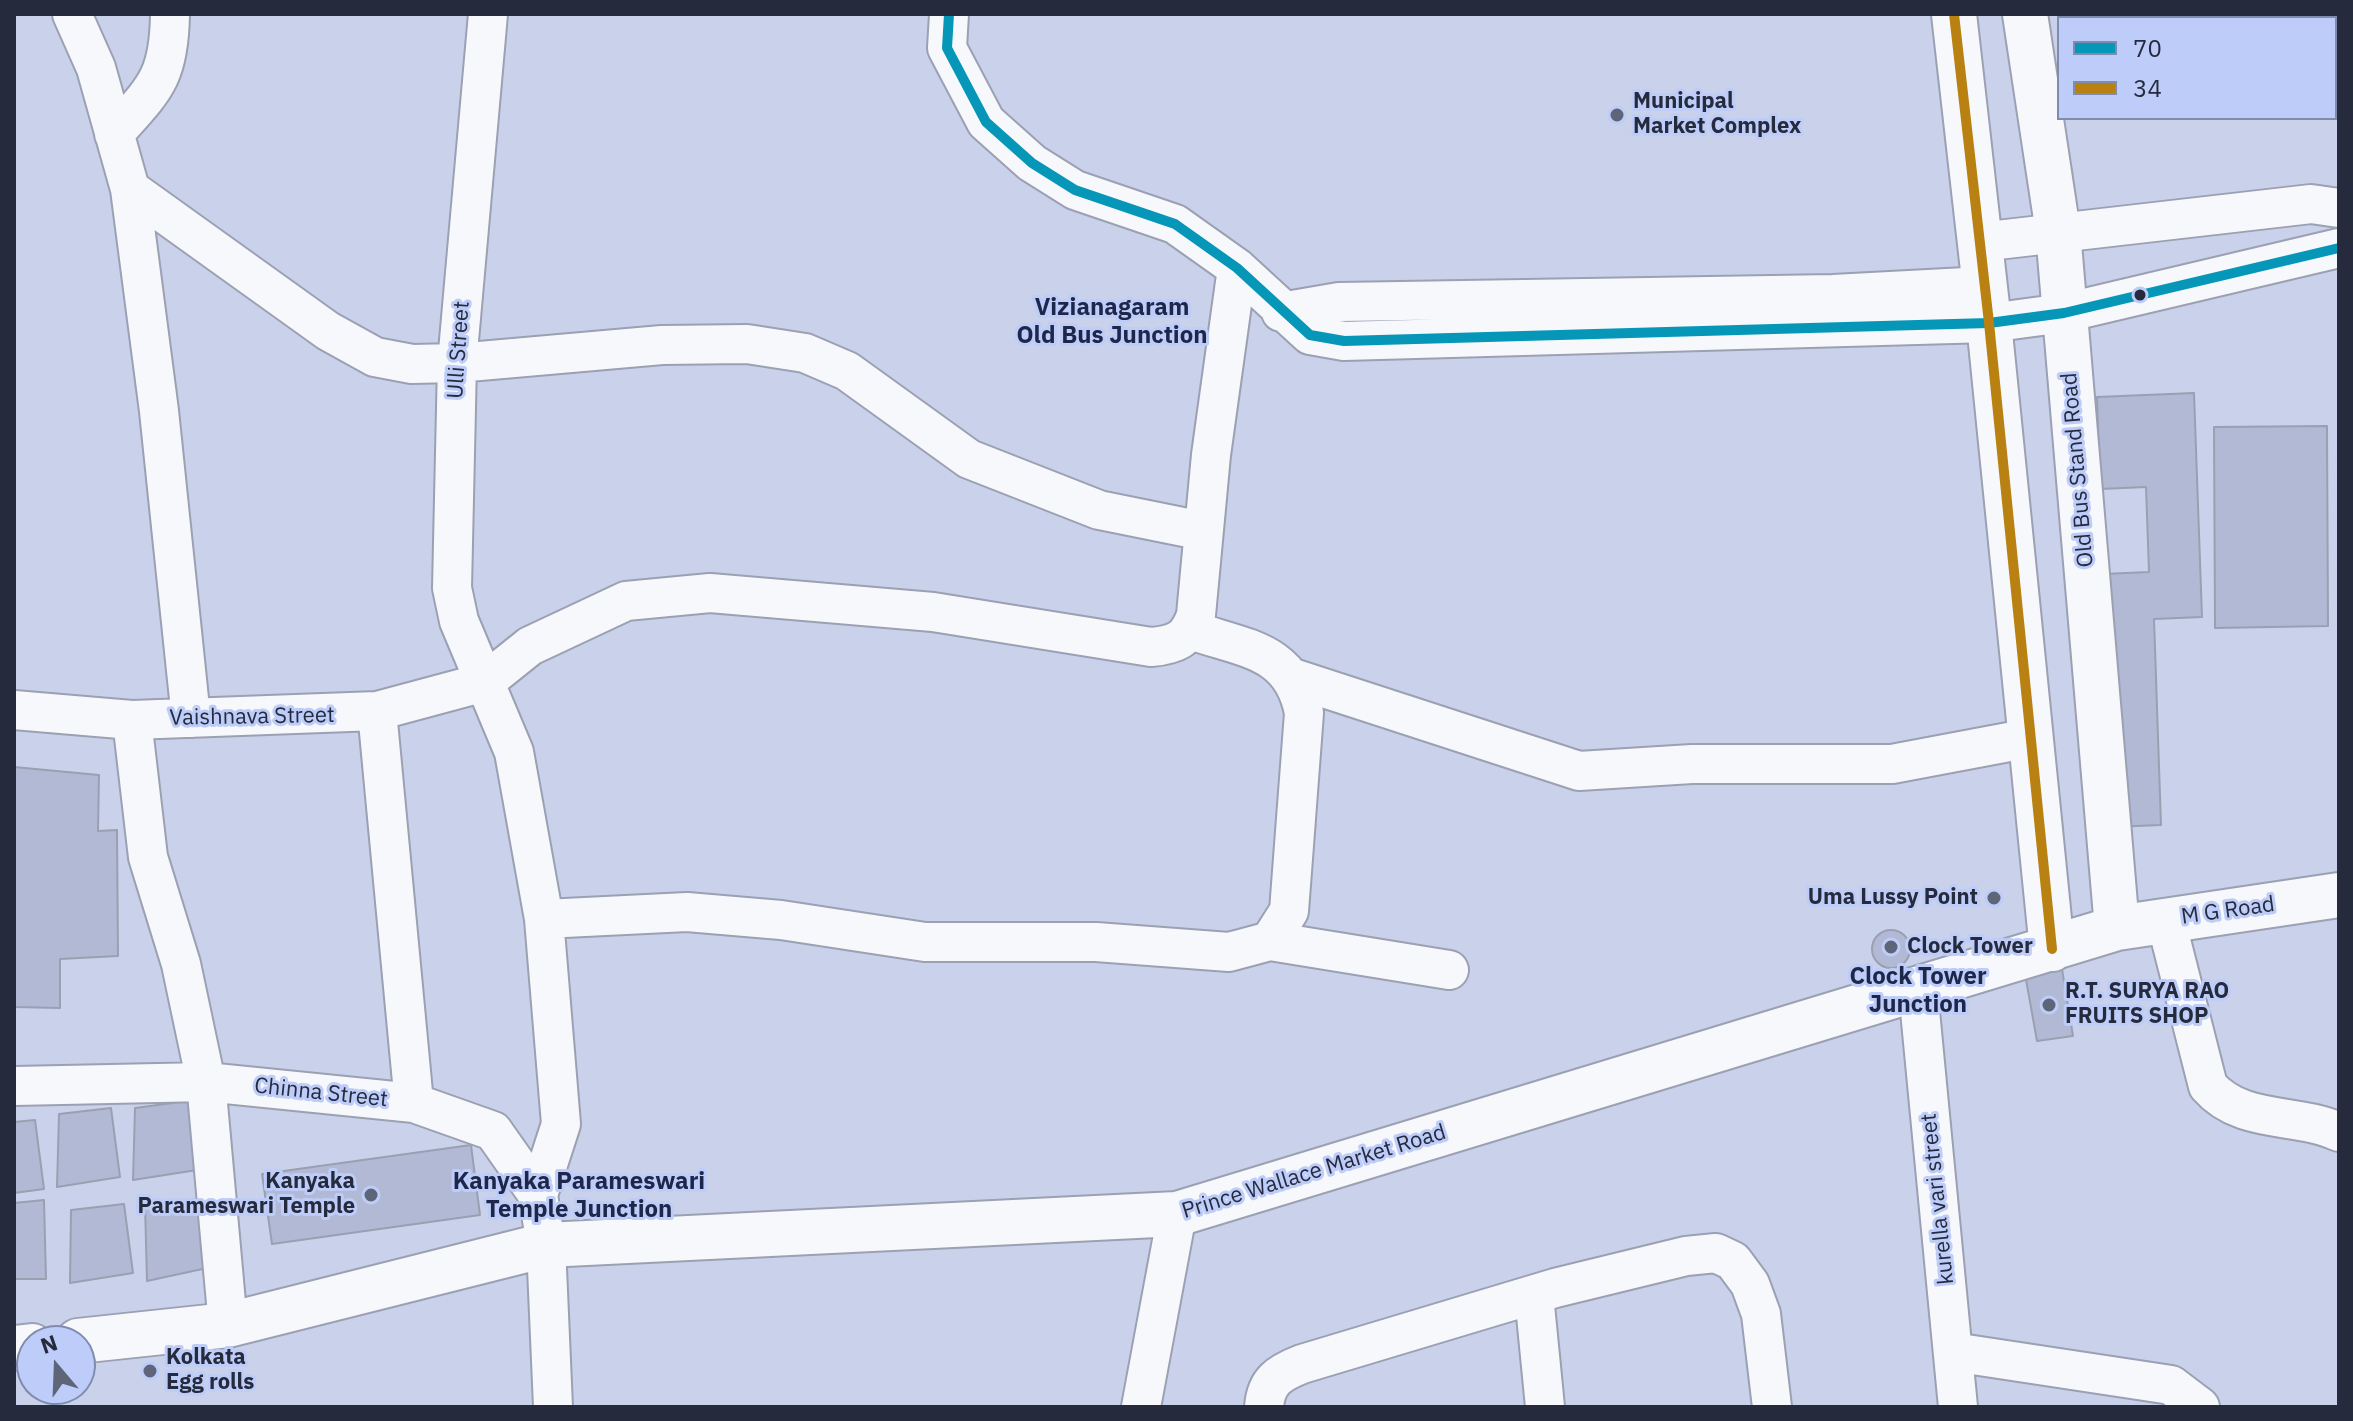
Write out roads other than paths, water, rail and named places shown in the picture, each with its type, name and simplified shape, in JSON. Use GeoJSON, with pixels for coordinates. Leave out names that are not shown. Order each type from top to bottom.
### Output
{"type":"FeatureCollection","features":[{"type":"Feature","properties":{"kind":"main road"},"geometry":{"type":"LineString","coordinates":[[1954,14],[1987,304],[2052,949]]}},
{"type":"Feature","properties":{"kind":"main road","name":"Old Bus Stand Road"},"geometry":{"type":"LineString","coordinates":[[2025,14],[2058,232],[2117,928]]}},
{"type":"Feature","properties":{"kind":"main road","name":"M G Road"},"geometry":{"type":"LineString","coordinates":[[2052,949],[2117,928],[2339,895]]}},
{"type":"Feature","properties":{"kind":"main road","name":"Prince Wallace Market Road"},"geometry":{"type":"LineString","coordinates":[[96,1339],[228,1325],[546,1245],[1177,1214],[2052,949]]}},
{"type":"Feature","properties":{"kind":"street"},"geometry":{"type":"LineString","coordinates":[[72,14],[96,68],[130,189],[159,411],[191,718]]}},
{"type":"Feature","properties":{"kind":"street"},"geometry":{"type":"LineString","coordinates":[[114,134],[161,79],[167,63],[170,14]]}},
{"type":"Feature","properties":{"kind":"street","name":"Ulli Street"},"geometry":{"type":"LineString","coordinates":[[488,14],[457,363],[452,588],[459,621],[514,752],[544,919],[561,1124],[538,1195]]}},
{"type":"Feature","properties":{"kind":"street"},"geometry":{"type":"LineString","coordinates":[[949,14],[947,48],[986,122],[1032,163],[1075,190],[1175,224],[1237,268],[1281,312],[1310,335],[1344,341],[1987,304],[2064,313],[2339,248]]}},
{"type":"Feature","properties":{"kind":"street"},"geometry":{"type":"LineString","coordinates":[[130,189],[351,347],[375,357],[412,364],[457,363],[662,345],[747,344],[805,353],[847,371],[969,459],[1099,510],[1203,531]]}},
{"type":"Feature","properties":{"kind":"street"},"geometry":{"type":"LineString","coordinates":[[1980,242],[2311,204],[2339,208]]}},
{"type":"Feature","properties":{"kind":"street"},"geometry":{"type":"LineString","coordinates":[[485,682],[530,646],[626,601],[710,593],[933,612],[1151,647],[1172,645],[1191,630],[1196,615],[1203,531],[1237,268]]}},
{"type":"Feature","properties":{"kind":"street"},"geometry":{"type":"LineString","coordinates":[[1191,630],[1273,659],[1293,678],[1579,771],[1692,764],[1892,764],[2030,738]]}},
{"type":"Feature","properties":{"kind":"street"},"geometry":{"type":"LineString","coordinates":[[1270,941],[1282,927],[1289,911],[1304,713],[1293,678]]}},
{"type":"Feature","properties":{"kind":"street","name":"Vaishnava Street"},"geometry":{"type":"LineString","coordinates":[[14,710],[132,720],[377,711],[485,682]]}},
{"type":"Feature","properties":{"kind":"street"},"geometry":{"type":"LineString","coordinates":[[377,711],[414,1103]]}},
{"type":"Feature","properties":{"kind":"street"},"geometry":{"type":"LineString","coordinates":[[132,720],[148,857],[181,964],[206,1082],[228,1325]]}},
{"type":"Feature","properties":{"kind":"street"},"geometry":{"type":"LineString","coordinates":[[544,919],[687,912],[781,920],[925,942],[1096,942],[1229,952],[1270,941],[1449,970]]}},
{"type":"Feature","properties":{"kind":"street"},"geometry":{"type":"LineString","coordinates":[[2166,921],[2208,1086],[2220,1100],[2240,1110],[2339,1132]]}},
{"type":"Feature","properties":{"kind":"street","name":"kurella vari street"},"geometry":{"type":"LineString","coordinates":[[1918,990],[1958,1407]]}},
{"type":"Feature","properties":{"kind":"street","name":"Chinna Street"},"geometry":{"type":"LineString","coordinates":[[14,1086],[206,1082],[414,1103],[493,1131],[538,1195],[546,1245],[553,1407]]}},
{"type":"Feature","properties":{"kind":"street"},"geometry":{"type":"LineString","coordinates":[[1141,1407],[1177,1214]]}},
{"type":"Feature","properties":{"kind":"street"},"geometry":{"type":"LineString","coordinates":[[1264,1407],[1270,1383],[1289,1369],[1534,1295],[1686,1256],[1716,1253],[1733,1261],[1750,1284],[1761,1314],[1772,1407]]}},
{"type":"Feature","properties":{"kind":"street"},"geometry":{"type":"LineString","coordinates":[[1534,1295],[1545,1407]]}},
{"type":"Feature","properties":{"kind":"street"},"geometry":{"type":"LineString","coordinates":[[1953,1352],[2171,1385],[2200,1407]]}},
{"type":"Feature","properties":{"kind":"place","name":"Municipal Market Complex"},"geometry":{"type":"Point","coordinates":[1617,115]}},
{"type":"Feature","properties":{"kind":"place","name":"Uma Lussy Point"},"geometry":{"type":"Point","coordinates":[1994,898]}},
{"type":"Feature","properties":{"kind":"place","name":"Clock Tower"},"geometry":{"type":"Point","coordinates":[1891,947]}},
{"type":"Feature","properties":{"kind":"place","name":"R.T. SURYA RAO FRUITS SHOP"},"geometry":{"type":"Point","coordinates":[2049,1005]}},
{"type":"Feature","properties":{"kind":"place","name":"Kanyaka Parameswari Temple"},"geometry":{"type":"Point","coordinates":[371,1195]}},
{"type":"Feature","properties":{"kind":"place","name":"Kolkata Egg rolls"},"geometry":{"type":"Point","coordinates":[150,1371]}},
{"type":"Feature","properties":{"kind":"district","name":"Vizianagaram Old Bus Junction"},"geometry":{"type":"Point","coordinates":[1112,322]}},
{"type":"Feature","properties":{"kind":"district","name":"Clock Tower Junction"},"geometry":{"type":"Point","coordinates":[1918,991]}},
{"type":"Feature","properties":{"kind":"district","name":"Kanyaka Parameswari Temple Junction"},"geometry":{"type":"Point","coordinates":[579,1196]}}]}
